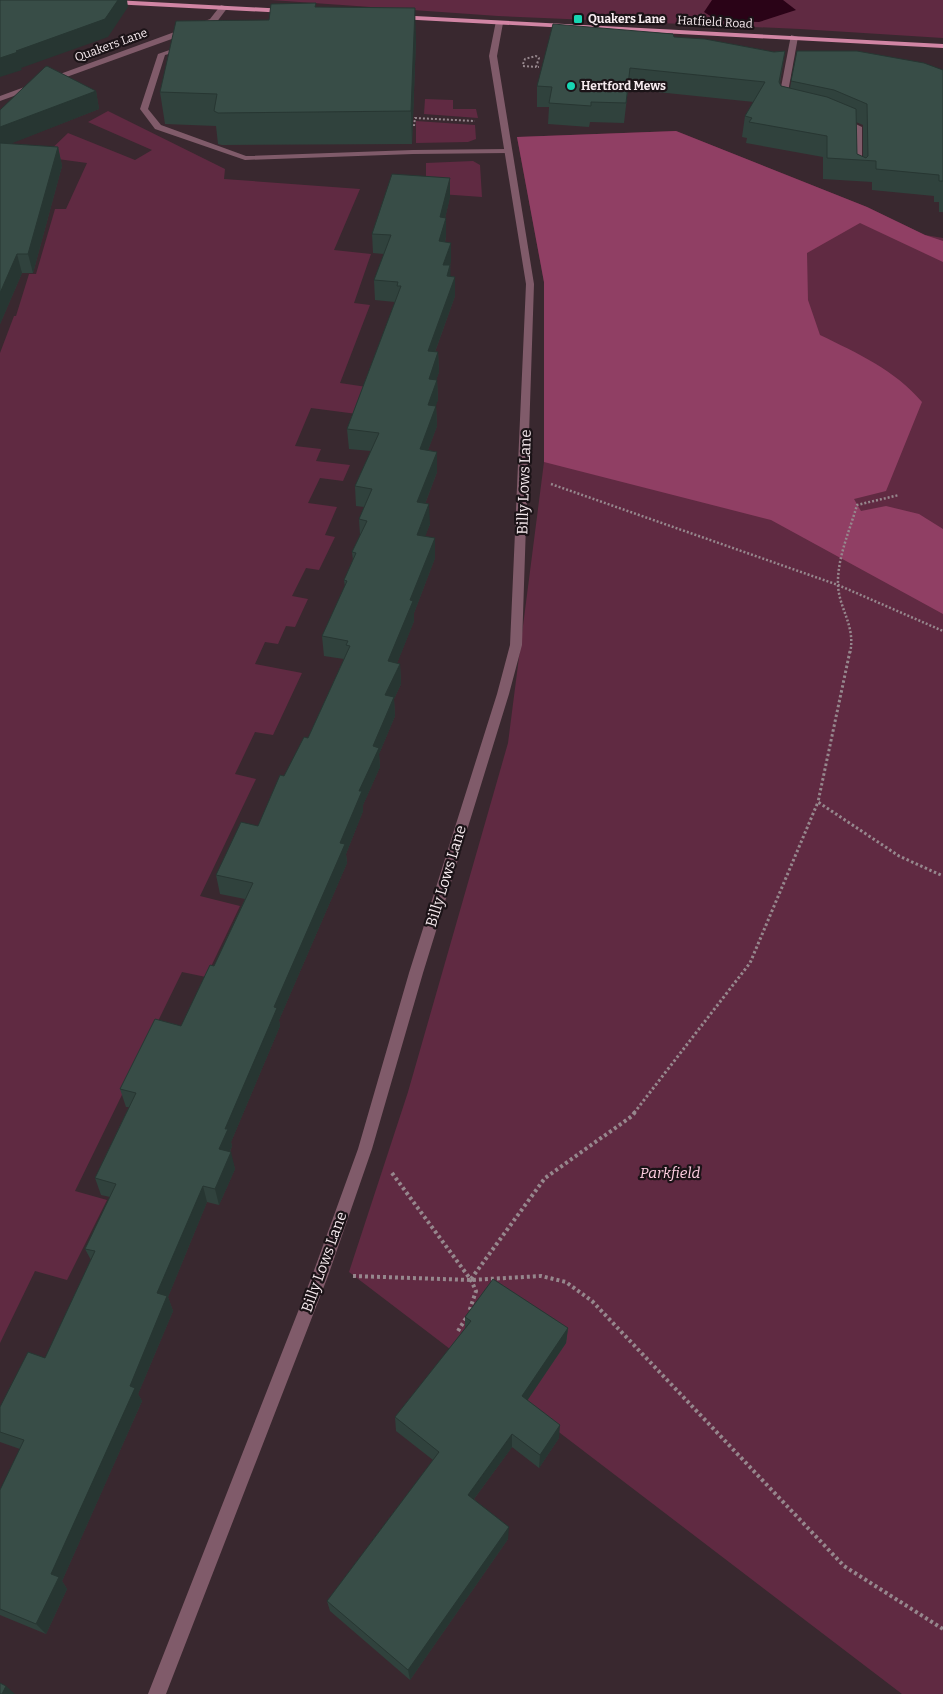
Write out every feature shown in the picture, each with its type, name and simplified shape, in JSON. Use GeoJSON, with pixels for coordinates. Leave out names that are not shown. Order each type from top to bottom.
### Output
{"type":"FeatureCollection","features":[{"type":"Feature","properties":{"kind":"main road"},"geometry":{"type":"LineString","coordinates":[[105,2],[292,11]]}},
{"type":"Feature","properties":{"kind":"main road","name":"Hatfield Road"},"geometry":{"type":"LineString","coordinates":[[388,16],[396,19],[794,37],[943,46]]}},
{"type":"Feature","properties":{"kind":"street","name":"Quakers Lane"},"geometry":{"type":"LineString","coordinates":[[0,99],[213,20],[220,15],[224,8]]}},
{"type":"Feature","properties":{"kind":"street"},"geometry":{"type":"LineString","coordinates":[[271,20],[273,10]]}},
{"type":"Feature","properties":{"kind":"street","name":"Billy Lows Lane"},"geometry":{"type":"LineString","coordinates":[[157,1694],[320,1276],[365,1148],[516,645],[530,284],[493,56],[499,23]]}},
{"type":"Feature","properties":{"kind":"street"},"geometry":{"type":"LineString","coordinates":[[791,105],[782,103],[794,37]]}},
{"type":"Feature","properties":{"kind":"street"},"geometry":{"type":"LineString","coordinates":[[190,44],[162,54],[144,109],[158,128],[245,158],[508,151]]}},
{"type":"Feature","properties":{"kind":"street"},"geometry":{"type":"LineString","coordinates":[[835,118],[858,127],[860,174]]}},
{"type":"Feature","properties":{"kind":"path"},"geometry":{"type":"LineString","coordinates":[[523,66],[536,67]]}},
{"type":"Feature","properties":{"kind":"path"},"geometry":{"type":"LineString","coordinates":[[415,118],[454,120]]}},
{"type":"Feature","properties":{"kind":"path"},"geometry":{"type":"LineString","coordinates":[[524,475],[838,585],[943,632]]}},
{"type":"Feature","properties":{"kind":"path"},"geometry":{"type":"LineString","coordinates":[[471,1280],[545,1178],[632,1116],[750,963],[818,802],[853,639],[838,585],[841,558],[857,505],[899,495]]}},
{"type":"Feature","properties":{"kind":"path"},"geometry":{"type":"LineString","coordinates":[[818,802],[899,856],[943,876]]}},
{"type":"Feature","properties":{"kind":"path"},"geometry":{"type":"LineString","coordinates":[[392,1173],[471,1280],[476,1291],[474,1303],[458,1331]]}},
{"type":"Feature","properties":{"kind":"path"},"geometry":{"type":"LineString","coordinates":[[320,1276],[360,1275],[471,1280],[541,1276],[566,1282],[592,1301],[844,1566],[943,1628]]}},
{"type":"Feature","properties":{"kind":"green space"},"geometry":{"type":"Polygon","coordinates":[[[271,0],[943,0],[943,38],[800,29],[498,16],[271,0]]]}},
{"type":"Feature","properties":{"kind":"green space"},"geometry":{"type":"Polygon","coordinates":[[[425,99],[453,100],[453,109],[476,109],[478,118],[424,114],[425,99]]]}},
{"type":"Feature","properties":{"kind":"green space"},"geometry":{"type":"Polygon","coordinates":[[[108,111],[225,169],[224,179],[360,189],[334,250],[371,254],[354,303],[370,305],[340,383],[367,387],[357,414],[311,408],[295,446],[321,449],[316,461],[350,465],[343,481],[320,478],[308,503],[337,507],[325,535],[335,537],[319,570],[306,568],[292,596],[308,599],[295,627],[286,626],[278,644],[265,642],[255,664],[302,673],[273,735],[255,732],[235,774],[256,779],[200,896],[240,906],[206,977],[182,972],[75,1191],[107,1200],[67,1280],[35,1271],[0,1343],[0,353],[14,316],[16,316],[29,274],[36,274],[55,209],[66,209],[87,163],[43,157],[68,133],[135,160],[152,150],[88,122],[108,111]]]}},
{"type":"Feature","properties":{"kind":"green space"},"geometry":{"type":"Polygon","coordinates":[[[416,121],[475,125],[476,139],[468,142],[416,143],[416,121]]]}},
{"type":"Feature","properties":{"kind":"green space","name":"Parkfield"},"geometry":{"type":"Polygon","coordinates":[[[676,131],[867,207],[925,235],[943,238],[943,1694],[902,1694],[349,1272],[408,1092],[508,743],[544,462],[544,282],[517,137],[676,131]]]}},
{"type":"Feature","properties":{"kind":"green space"},"geometry":{"type":"Polygon","coordinates":[[[473,161],[480,165],[482,197],[426,193],[426,163],[473,161]]]}},
{"type":"Feature","properties":{"kind":"shaded area"},"geometry":{"type":"Polygon","coordinates":[[[712,0],[783,0],[796,10],[759,22],[718,21],[704,12],[712,0]]]}},
{"type":"Feature","properties":{"kind":"shaded area"},"geometry":{"type":"Polygon","coordinates":[[[676,131],[867,207],[925,235],[943,241],[943,262],[860,223],[807,253],[808,300],[820,335],[888,371],[922,402],[886,491],[854,499],[861,511],[886,506],[919,514],[943,529],[943,614],[771,520],[544,462],[544,282],[517,137],[676,131]]]}},
{"type":"Feature","properties":{"kind":"building"},"geometry":{"type":"Polygon","coordinates":[[[0,0],[118,0],[105,19],[0,58],[0,0]]]}},
{"type":"Feature","properties":{"kind":"building"},"geometry":{"type":"Polygon","coordinates":[[[316,3],[315,7],[415,8],[411,111],[218,113],[214,111],[217,94],[160,92],[176,21],[269,20],[271,4],[316,3]]]}},
{"type":"Feature","properties":{"kind":"building"},"geometry":{"type":"Polygon","coordinates":[[[553,24],[673,34],[674,37],[705,39],[774,52],[785,51],[779,82],[781,86],[827,97],[856,109],[857,154],[866,158],[868,156],[867,104],[834,90],[791,81],[797,51],[857,51],[924,63],[943,70],[943,181],[939,181],[939,175],[876,169],[876,161],[827,158],[827,136],[749,122],[752,118],[745,116],[765,82],[630,68],[626,103],[591,102],[591,106],[549,103],[552,87],[537,86],[553,24]]]}},
{"type":"Feature","properties":{"kind":"building"},"geometry":{"type":"Polygon","coordinates":[[[47,66],[96,91],[0,127],[0,110],[47,66]]]}},
{"type":"Feature","properties":{"kind":"building"},"geometry":{"type":"Polygon","coordinates":[[[0,143],[58,147],[28,254],[17,254],[0,293],[0,143]]]}},
{"type":"Feature","properties":{"kind":"building"},"geometry":{"type":"Polygon","coordinates":[[[392,174],[450,178],[440,217],[446,218],[439,241],[451,243],[443,265],[450,265],[447,276],[455,277],[428,351],[438,352],[429,379],[437,380],[428,405],[436,406],[420,449],[437,452],[417,502],[429,504],[417,535],[435,538],[410,600],[413,601],[388,661],[400,664],[385,695],[394,697],[373,746],[379,748],[359,791],[362,791],[340,843],[345,844],[274,1007],[277,1008],[225,1129],[228,1129],[219,1149],[231,1152],[215,1189],[203,1186],[157,1293],[167,1296],[130,1386],[135,1388],[51,1574],[59,1577],[36,1624],[0,1609],[0,1490],[24,1440],[0,1432],[0,1407],[28,1352],[45,1358],[95,1251],[85,1249],[116,1184],[95,1178],[136,1093],[120,1089],[155,1019],[181,1026],[210,965],[214,966],[253,883],[216,875],[241,822],[258,826],[280,775],[284,776],[304,737],[308,738],[350,646],[346,645],[348,641],[322,636],[347,581],[344,580],[356,553],[352,552],[367,521],[359,519],[372,489],[355,486],[379,433],[347,429],[401,286],[397,286],[398,282],[374,280],[391,235],[372,234],[392,174]]]}},
{"type":"Feature","properties":{"kind":"building"},"geometry":{"type":"Polygon","coordinates":[[[493,1279],[568,1328],[522,1396],[560,1425],[540,1455],[512,1434],[468,1495],[509,1527],[408,1670],[327,1601],[439,1452],[395,1417],[471,1321],[465,1317],[493,1279]]]}},
{"type":"Feature","properties":{"kind":"building"},"geometry":{"type":"Polygon","coordinates":[[[0,1683],[6,1686],[2,1694],[0,1694],[0,1683]]]}},
{"type":"Feature","properties":{"kind":"place","name":"Quakers Lane"},"geometry":{"type":"Point","coordinates":[578,19]}},
{"type":"Feature","properties":{"kind":"place","name":"Hertford Mews"},"geometry":{"type":"Point","coordinates":[571,86]}}]}
